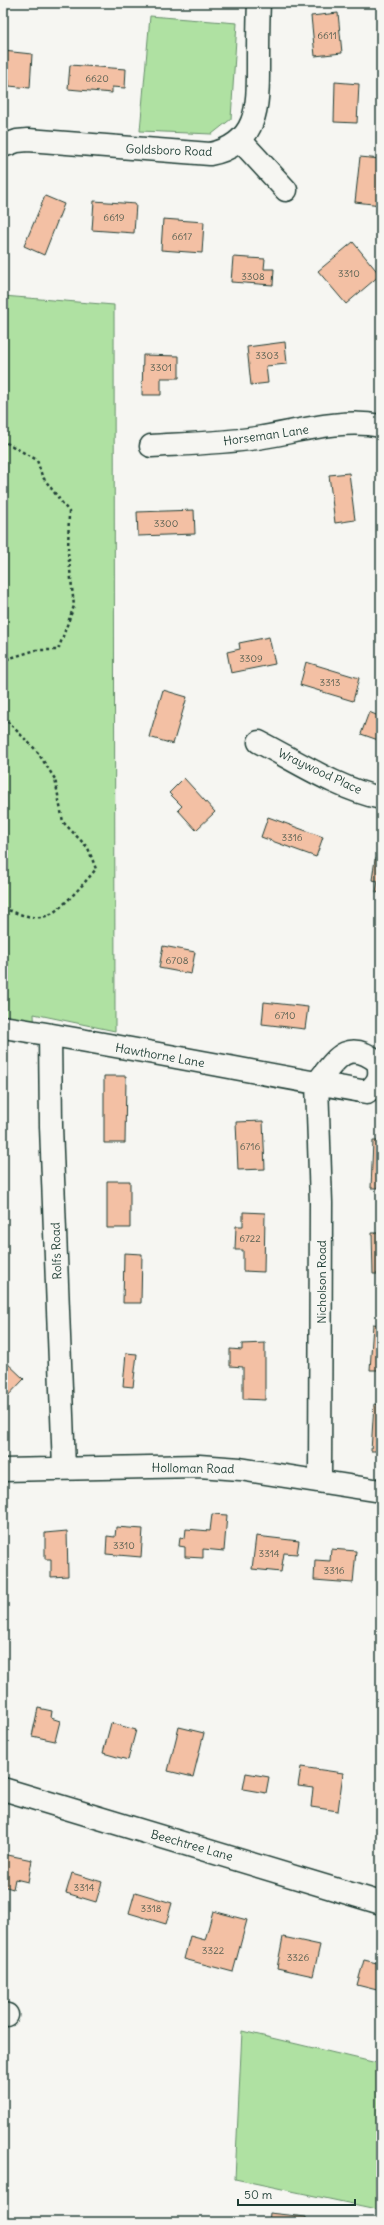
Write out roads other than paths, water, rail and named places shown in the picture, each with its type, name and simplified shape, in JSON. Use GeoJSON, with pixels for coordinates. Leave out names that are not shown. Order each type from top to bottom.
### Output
{"type":"FeatureCollection","features":[{"type":"Feature","properties":{"kind":"street","name":"Goldsboro Road"},"geometry":{"type":"LineString","coordinates":[[3,146],[17,141],[28,140],[210,154],[231,147],[248,131],[255,117],[258,101],[258,3]]}},
{"type":"Feature","properties":{"kind":"street"},"geometry":{"type":"LineString","coordinates":[[240,140],[286,190]]}},
{"type":"Feature","properties":{"kind":"street","name":"Horseman Lane"},"geometry":{"type":"LineString","coordinates":[[151,446],[256,438],[342,424],[370,424],[381,426]]}},
{"type":"Feature","properties":{"kind":"street","name":"Wraywood Place"},"geometry":{"type":"LineString","coordinates":[[259,742],[318,774],[349,788],[381,798]]}},
{"type":"Feature","properties":{"kind":"street","name":"Hawthorne Lane"},"geometry":{"type":"LineString","coordinates":[[3,1028],[318,1083]]}},
{"type":"Feature","properties":{"kind":"street","name":"Rolfs Road"},"geometry":{"type":"LineString","coordinates":[[50,1035],[51,1126],[64,1468]]}},
{"type":"Feature","properties":{"kind":"street","name":"Nicholson Road"},"geometry":{"type":"LineString","coordinates":[[318,1083],[321,1203],[320,1481]]}},
{"type":"Feature","properties":{"kind":"street","name":"Holloman Road"},"geometry":{"type":"LineString","coordinates":[[3,1470],[199,1466],[240,1469],[381,1491]]}},
{"type":"Feature","properties":{"kind":"street","name":"Beechtree Lane"},"geometry":{"type":"LineString","coordinates":[[3,1789],[381,1903]]}}]}
